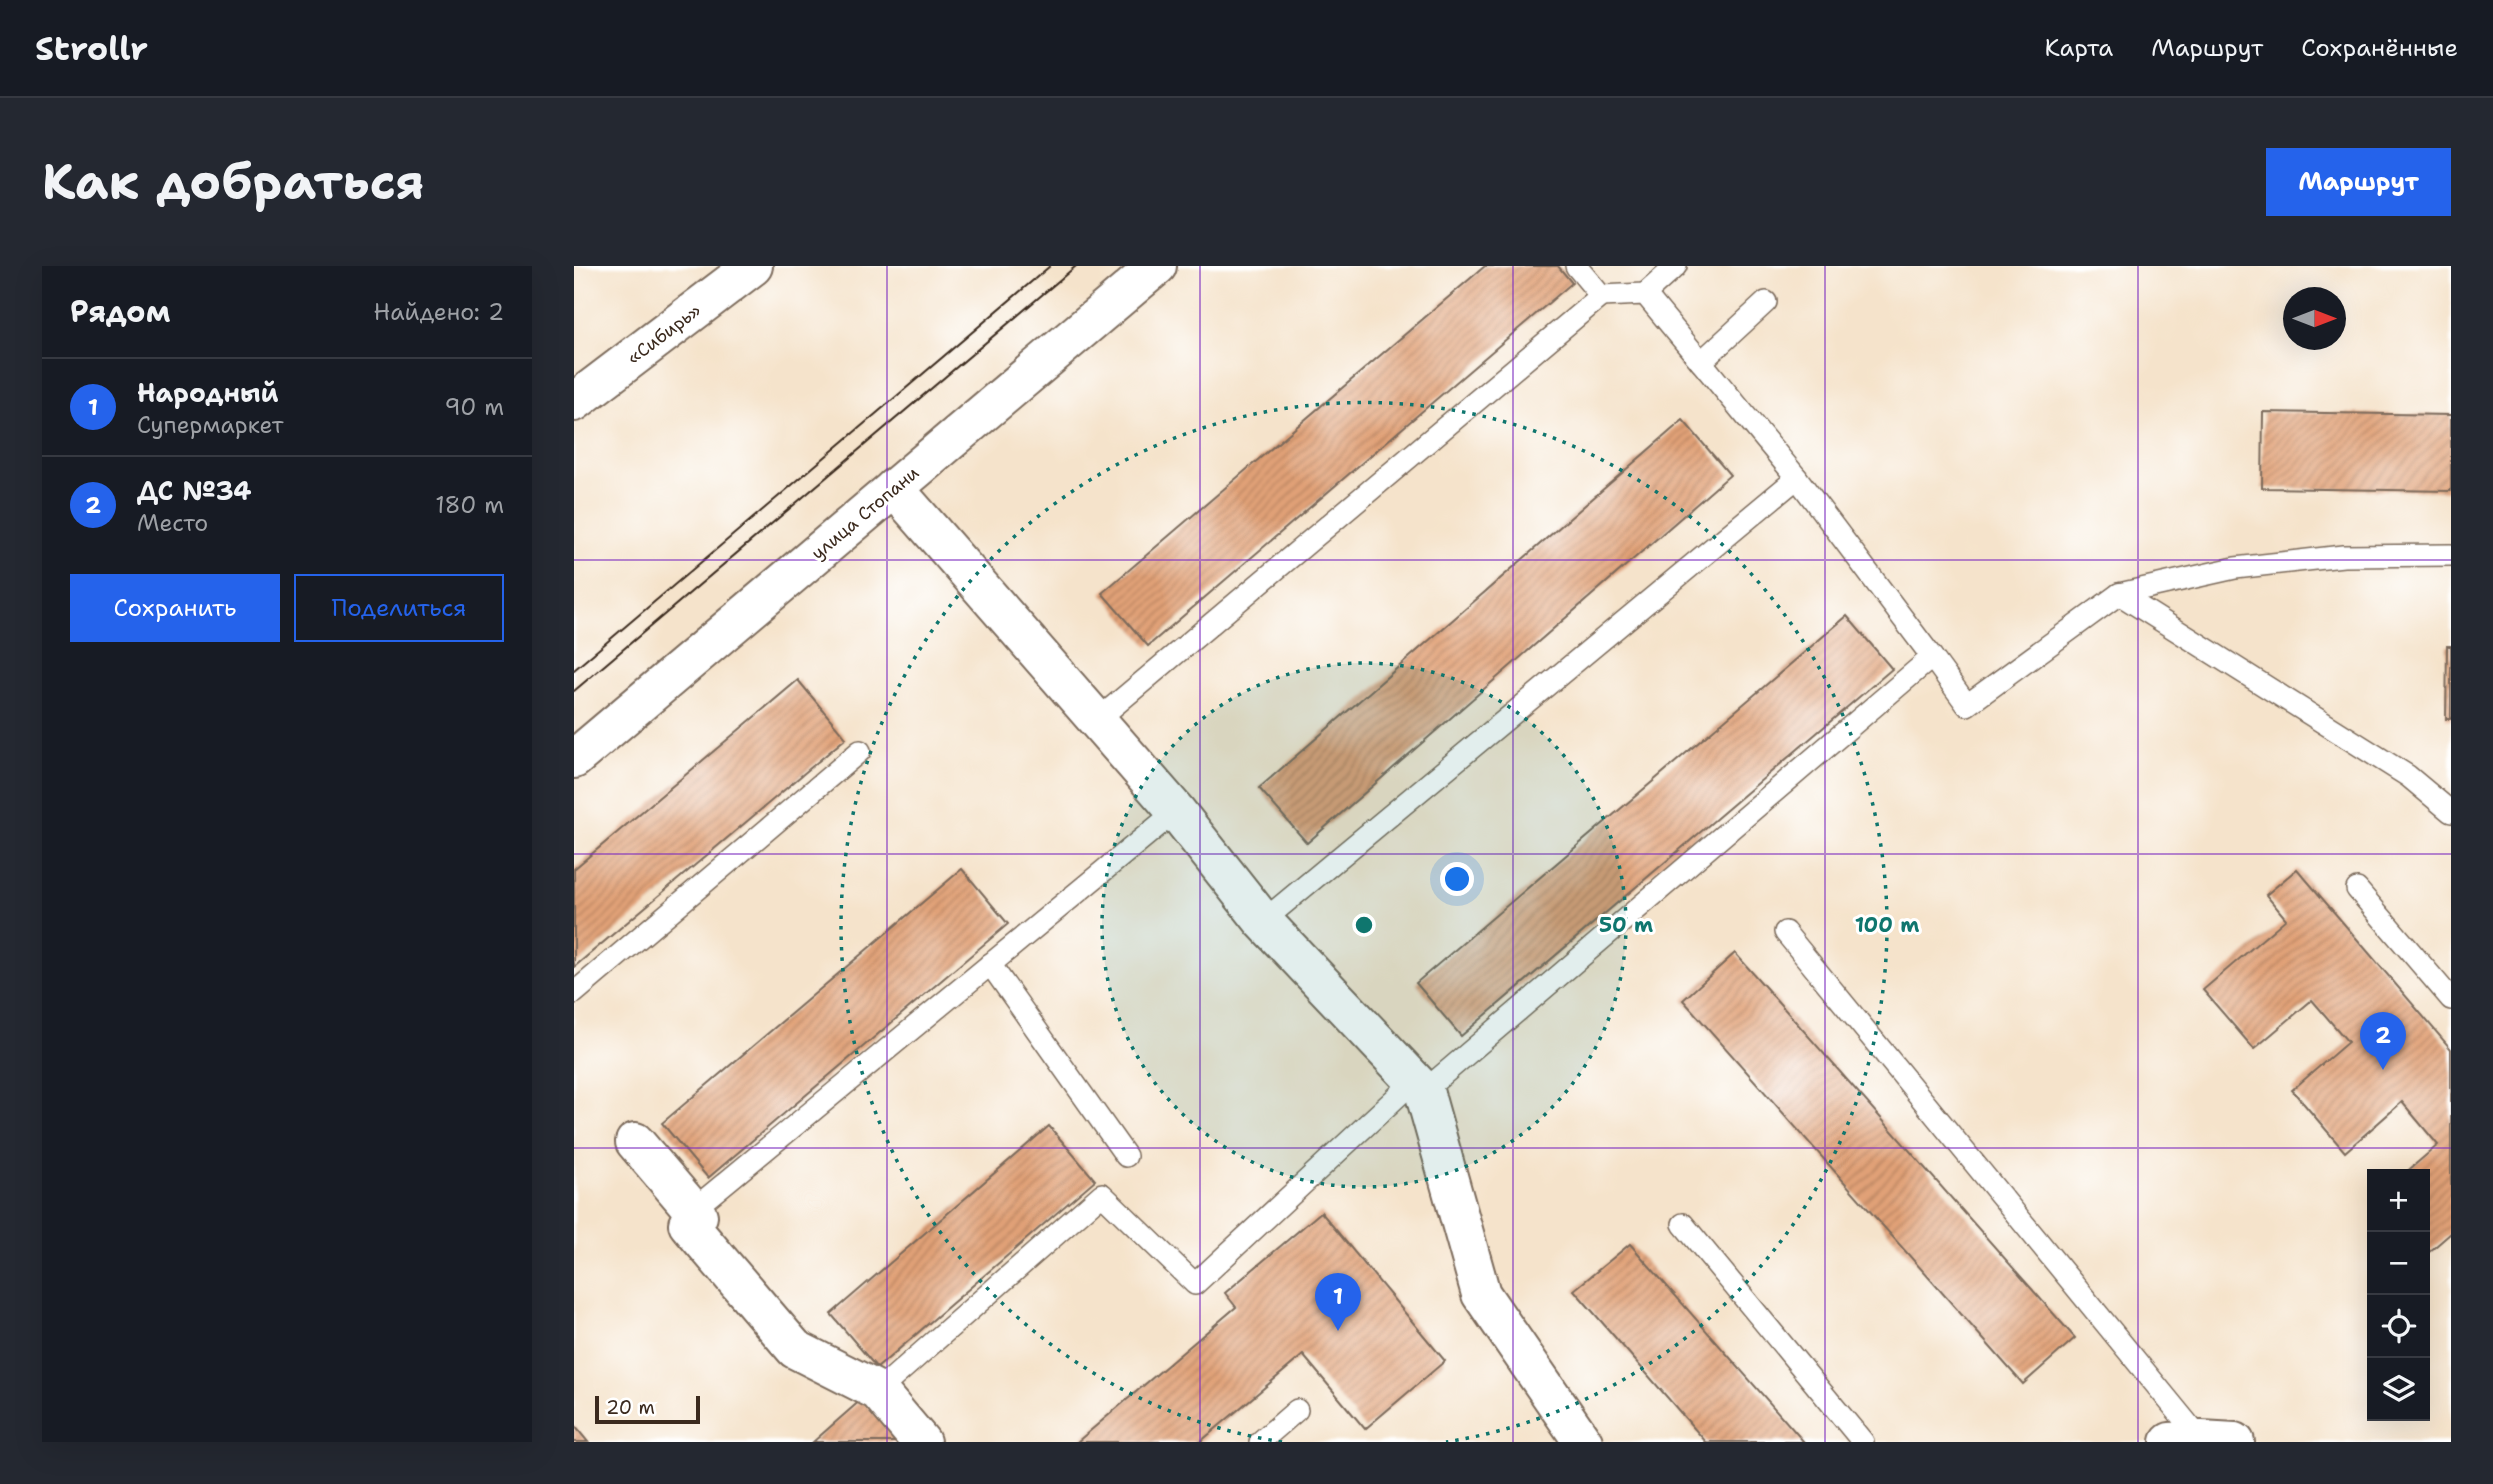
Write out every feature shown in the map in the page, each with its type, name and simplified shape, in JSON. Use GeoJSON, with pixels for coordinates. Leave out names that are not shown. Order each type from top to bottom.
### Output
{"type":"FeatureCollection","features":[{"type":"Feature","properties":{"kind":"street","name":"«Сибирь»"},"geometry":{"type":"LineString","coordinates":[[574,402],[753,266]]}},
{"type":"Feature","properties":{"kind":"street","name":"улица Стопани"},"geometry":{"type":"LineString","coordinates":[[574,759],[1157,266]]}},
{"type":"Feature","properties":{"kind":"street"},"geometry":{"type":"LineString","coordinates":[[894,488],[1176,811],[1263,921],[1419,1086],[1481,1294],[1583,1442]]}},
{"type":"Feature","properties":{"kind":"street"},"geometry":{"type":"LineString","coordinates":[[635,1142],[698,1216],[688,1224],[796,1349],[878,1391]]}},
{"type":"Feature","properties":{"kind":"lane"},"geometry":{"type":"LineString","coordinates":[[1576,266],[1601,296]]}},
{"type":"Feature","properties":{"kind":"lane"},"geometry":{"type":"LineString","coordinates":[[1096,721],[1601,296],[1645,294],[1676,266]]}},
{"type":"Feature","properties":{"kind":"lane"},"geometry":{"type":"LineString","coordinates":[[1645,294],[1797,478],[1967,705],[2119,594],[2248,567],[2343,556],[2451,555]]}},
{"type":"Feature","properties":{"kind":"lane"},"geometry":{"type":"LineString","coordinates":[[1701,362],[1766,302]]}},
{"type":"Feature","properties":{"kind":"lane"},"geometry":{"type":"LineString","coordinates":[[1263,921],[1797,478]]}},
{"type":"Feature","properties":{"kind":"lane"},"geometry":{"type":"LineString","coordinates":[[2119,594],[2408,776],[2451,811]]}},
{"type":"Feature","properties":{"kind":"lane"},"geometry":{"type":"LineString","coordinates":[[921,1442],[878,1391],[1102,1194],[1195,1284],[1419,1086],[1932,657]]}},
{"type":"Feature","properties":{"kind":"lane"},"geometry":{"type":"LineString","coordinates":[[574,992],[860,751]]}},
{"type":"Feature","properties":{"kind":"lane"},"geometry":{"type":"LineString","coordinates":[[707,1198],[1176,811]]}},
{"type":"Feature","properties":{"kind":"lane"},"geometry":{"type":"LineString","coordinates":[[2357,889],[2451,999]]}},
{"type":"Feature","properties":{"kind":"lane"},"geometry":{"type":"LineString","coordinates":[[1784,932],[2202,1441]]}},
{"type":"Feature","properties":{"kind":"lane"},"geometry":{"type":"LineString","coordinates":[[990,964],[1126,1156]]}},
{"type":"Feature","properties":{"kind":"lane"},"geometry":{"type":"LineString","coordinates":[[1683,1224],[1863,1442]]}},
{"type":"Feature","properties":{"kind":"lane"},"geometry":{"type":"LineString","coordinates":[[1260,1442],[1297,1410]]}},
{"type":"Feature","properties":{"kind":"building"},"geometry":{"type":"Polygon","coordinates":[[[1485,266],[1558,266],[1572,283],[1148,646],[1102,593],[1485,266]]]}},
{"type":"Feature","properties":{"kind":"building"},"geometry":{"type":"Polygon","coordinates":[[[2263,412],[2451,415],[2451,491],[2262,488],[2263,412]]]}},
{"type":"Feature","properties":{"kind":"building"},"geometry":{"type":"Polygon","coordinates":[[[1683,420],[1730,475],[1307,843],[1259,788],[1683,420]]]}},
{"type":"Feature","properties":{"kind":"building"},"geometry":{"type":"Polygon","coordinates":[[[1847,616],[1892,669],[1461,1036],[1416,983],[1847,616]]]}},
{"type":"Feature","properties":{"kind":"building"},"geometry":{"type":"Polygon","coordinates":[[[2447,646],[2451,646],[2451,719],[2446,719],[2447,646]]]}},
{"type":"Feature","properties":{"kind":"building"},"geometry":{"type":"Polygon","coordinates":[[[798,680],[846,738],[574,967],[574,869],[798,680]]]}},
{"type":"Feature","properties":{"kind":"building"},"geometry":{"type":"Polygon","coordinates":[[[962,869],[1008,924],[708,1178],[662,1123],[962,869]]]}},
{"type":"Feature","properties":{"kind":"building"},"geometry":{"type":"Polygon","coordinates":[[[2297,869],[2451,1049],[2451,1233],[2430,1251],[2430,1169],[2410,1169],[2438,1145],[2402,1102],[2345,1152],[2292,1090],[2348,1042],[2312,1000],[2254,1049],[2203,990],[2286,919],[2266,895],[2297,869]]]}},
{"type":"Feature","properties":{"kind":"building"},"geometry":{"type":"Polygon","coordinates":[[[1735,953],[2075,1338],[2023,1384],[1683,1000],[1735,953]]]}},
{"type":"Feature","properties":{"kind":"building"},"geometry":{"type":"Polygon","coordinates":[[[1049,1126],[1095,1180],[877,1368],[831,1314],[1049,1126]]]}},
{"type":"Feature","properties":{"kind":"building"},"geometry":{"type":"Polygon","coordinates":[[[1321,1212],[1445,1361],[1365,1429],[1303,1355],[1200,1442],[1077,1442],[1236,1307],[1225,1293],[1321,1212]]]}},
{"type":"Feature","properties":{"kind":"building"},"geometry":{"type":"Polygon","coordinates":[[[1630,1244],[1804,1442],[1706,1442],[1574,1290],[1630,1244]]]}},
{"type":"Feature","properties":{"kind":"building"},"geometry":{"type":"Polygon","coordinates":[[[862,1399],[898,1442],[813,1442],[862,1399]]]}},
{"type":"Feature","properties":{"kind":"building"},"geometry":{"type":"Polygon","coordinates":[[[574,1425],[588,1442],[574,1442],[574,1425]]]}},
{"type":"Feature","properties":{"kind":"tram line"},"geometry":{"type":"LineString","coordinates":[[574,670],[1050,266]]}},
{"type":"Feature","properties":{"kind":"tram line"},"geometry":{"type":"LineString","coordinates":[[574,691],[1076,266]]}},
{"type":"Feature","properties":{"kind":"place","name":"ДС №34"},"geometry":{"type":"Point","coordinates":[2383,1070]}},
{"type":"Feature","properties":{"kind":"place","name":"Народный"},"geometry":{"type":"Point","coordinates":[1338,1331]}}]}
